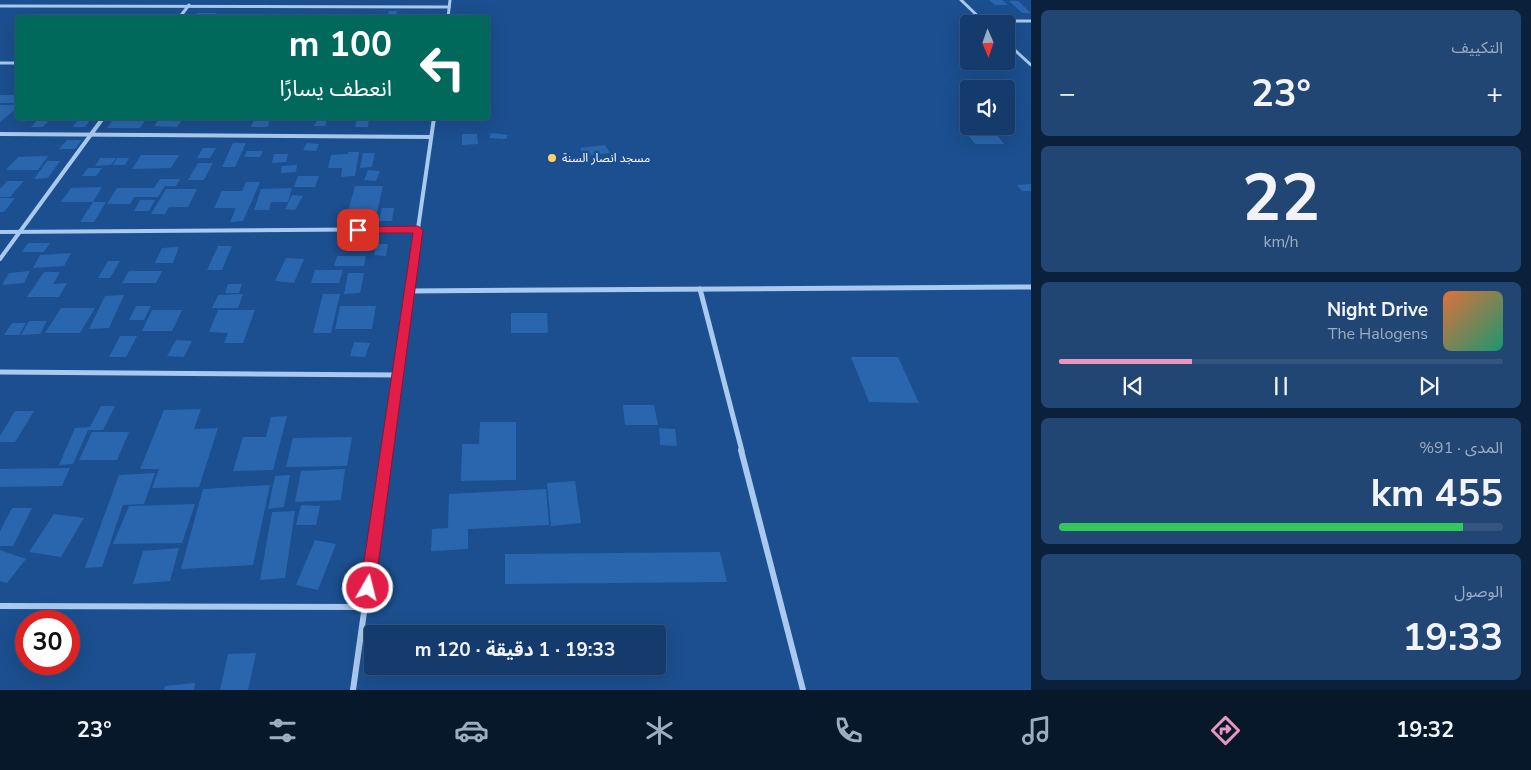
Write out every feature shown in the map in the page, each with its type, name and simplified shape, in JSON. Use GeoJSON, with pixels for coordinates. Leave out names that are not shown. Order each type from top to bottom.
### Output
{"type":"FeatureCollection","features":[{"type":"Feature","properties":{"kind":"street"},"geometry":{"type":"LineString","coordinates":[[115,5],[120,0]]}},
{"type":"Feature","properties":{"kind":"street"},"geometry":{"type":"LineString","coordinates":[[448,15],[450,0]]}},
{"type":"Feature","properties":{"kind":"street"},"geometry":{"type":"LineString","coordinates":[[961,0],[977,15]]}},
{"type":"Feature","properties":{"kind":"street"},"geometry":{"type":"LineString","coordinates":[[181,15],[189,5]]}},
{"type":"Feature","properties":{"kind":"street"},"geometry":{"type":"LineString","coordinates":[[0,6],[449,7]]}},
{"type":"Feature","properties":{"kind":"street"},"geometry":{"type":"LineString","coordinates":[[1015,22],[1031,21]]}},
{"type":"Feature","properties":{"kind":"street"},"geometry":{"type":"LineString","coordinates":[[1015,50],[1031,65]]}},
{"type":"Feature","properties":{"kind":"street"},"geometry":{"type":"LineString","coordinates":[[0,63],[15,63]]}},
{"type":"Feature","properties":{"kind":"street"},"geometry":{"type":"LineString","coordinates":[[0,259],[102,120]]}},
{"type":"Feature","properties":{"kind":"street"},"geometry":{"type":"LineString","coordinates":[[353,690],[434,120]]}},
{"type":"Feature","properties":{"kind":"street"},"geometry":{"type":"LineString","coordinates":[[0,134],[431,136]]}},
{"type":"Feature","properties":{"kind":"street"},"geometry":{"type":"LineString","coordinates":[[0,232],[418,230]]}},
{"type":"Feature","properties":{"kind":"street"},"geometry":{"type":"LineString","coordinates":[[410,291],[1031,287]]}},
{"type":"Feature","properties":{"kind":"street"},"geometry":{"type":"LineString","coordinates":[[700,289],[803,690]]}},
{"type":"Feature","properties":{"kind":"street"},"geometry":{"type":"LineString","coordinates":[[0,372],[398,375]]}},
{"type":"Feature","properties":{"kind":"street"},"geometry":{"type":"LineString","coordinates":[[0,606],[365,607]]}},
{"type":"Feature","properties":{"kind":"building"},"geometry":{"type":"Polygon","coordinates":[[[989,0],[1002,0],[1008,5],[995,5],[989,0]]]}},
{"type":"Feature","properties":{"kind":"building"},"geometry":{"type":"Polygon","coordinates":[[[1009,1],[1018,1],[1031,13],[1022,13],[1009,1]]]}},
{"type":"Feature","properties":{"kind":"building"},"geometry":{"type":"Polygon","coordinates":[[[389,11],[397,11],[396,15],[388,15],[389,11]]]}},
{"type":"Feature","properties":{"kind":"building"},"geometry":{"type":"Polygon","coordinates":[[[197,13],[216,13],[215,15],[196,15],[197,13]]]}},
{"type":"Feature","properties":{"kind":"building"},"geometry":{"type":"Polygon","coordinates":[[[0,95],[15,95],[15,103],[0,103],[0,95]]]}},
{"type":"Feature","properties":{"kind":"building"},"geometry":{"type":"Polygon","coordinates":[[[0,105],[15,105],[15,110],[0,122],[0,105]]]}},
{"type":"Feature","properties":{"kind":"building"},"geometry":{"type":"Polygon","coordinates":[[[37,120],[49,120],[43,127],[31,127],[37,120]]]}},
{"type":"Feature","properties":{"kind":"building"},"geometry":{"type":"Polygon","coordinates":[[[78,120],[90,120],[85,127],[73,127],[78,120]]]}},
{"type":"Feature","properties":{"kind":"building"},"geometry":{"type":"Polygon","coordinates":[[[113,120],[146,120],[140,128],[107,128],[113,120]]]}},
{"type":"Feature","properties":{"kind":"building"},"geometry":{"type":"Polygon","coordinates":[[[158,120],[182,120],[177,127],[154,126],[158,120]]]}},
{"type":"Feature","properties":{"kind":"building"},"geometry":{"type":"Polygon","coordinates":[[[254,120],[270,120],[268,127],[251,127],[254,120]]]}},
{"type":"Feature","properties":{"kind":"building"},"geometry":{"type":"Polygon","coordinates":[[[317,120],[327,120],[325,126],[314,126],[317,120]]]}},
{"type":"Feature","properties":{"kind":"building"},"geometry":{"type":"Polygon","coordinates":[[[357,120],[369,120],[368,127],[355,127],[357,120]]]}},
{"type":"Feature","properties":{"kind":"building"},"geometry":{"type":"Polygon","coordinates":[[[491,133],[508,135],[506,139],[489,138],[491,133]]]}},
{"type":"Feature","properties":{"kind":"building"},"geometry":{"type":"Polygon","coordinates":[[[462,134],[477,134],[478,144],[462,145],[462,134]]]}},
{"type":"Feature","properties":{"kind":"building"},"geometry":{"type":"Polygon","coordinates":[[[968,135],[997,135],[1004,144],[975,144],[968,135]]]}},
{"type":"Feature","properties":{"kind":"building"},"geometry":{"type":"Polygon","coordinates":[[[67,140],[82,140],[75,149],[59,149],[67,140]]]}},
{"type":"Feature","properties":{"kind":"building"},"geometry":{"type":"Polygon","coordinates":[[[233,143],[246,143],[235,167],[222,167],[233,143]]]}},
{"type":"Feature","properties":{"kind":"building"},"geometry":{"type":"Polygon","coordinates":[[[307,143],[319,144],[316,151],[303,150],[307,143]]]}},
{"type":"Feature","properties":{"kind":"building"},"geometry":{"type":"Polygon","coordinates":[[[605,145],[610,153],[584,156],[580,148],[605,145]]]}},
{"type":"Feature","properties":{"kind":"building"},"geometry":{"type":"Polygon","coordinates":[[[203,148],[216,148],[210,158],[197,158],[203,148]]]}},
{"type":"Feature","properties":{"kind":"building"},"geometry":{"type":"Polygon","coordinates":[[[247,151],[263,151],[260,157],[244,157],[247,151]]]}},
{"type":"Feature","properties":{"kind":"building"},"geometry":{"type":"Polygon","coordinates":[[[348,152],[359,152],[355,176],[341,177],[342,168],[328,168],[331,155],[348,154],[348,152]]]}},
{"type":"Feature","properties":{"kind":"building"},"geometry":{"type":"Polygon","coordinates":[[[363,153],[375,153],[372,167],[360,168],[363,153]]]}},
{"type":"Feature","properties":{"kind":"building"},"geometry":{"type":"Polygon","coordinates":[[[274,154],[288,154],[286,162],[272,163],[274,154]]]}},
{"type":"Feature","properties":{"kind":"building"},"geometry":{"type":"Polygon","coordinates":[[[141,155],[179,155],[171,168],[132,169],[141,155]]]}},
{"type":"Feature","properties":{"kind":"building"},"geometry":{"type":"Polygon","coordinates":[[[48,156],[38,170],[6,170],[18,157],[48,156]]]}},
{"type":"Feature","properties":{"kind":"building"},"geometry":{"type":"Polygon","coordinates":[[[100,158],[116,158],[111,165],[95,166],[100,158]]]}},
{"type":"Feature","properties":{"kind":"building"},"geometry":{"type":"Polygon","coordinates":[[[117,158],[129,158],[125,165],[113,165],[117,158]]]}},
{"type":"Feature","properties":{"kind":"building"},"geometry":{"type":"Polygon","coordinates":[[[47,161],[60,161],[48,178],[34,179],[47,161]]]}},
{"type":"Feature","properties":{"kind":"building"},"geometry":{"type":"Polygon","coordinates":[[[198,163],[213,163],[204,180],[188,180],[198,163]]]}},
{"type":"Feature","properties":{"kind":"building"},"geometry":{"type":"Polygon","coordinates":[[[297,165],[296,172],[281,173],[282,166],[297,165]]]}},
{"type":"Feature","properties":{"kind":"building"},"geometry":{"type":"Polygon","coordinates":[[[88,168],[102,168],[96,176],[82,176],[88,168]]]}},
{"type":"Feature","properties":{"kind":"building"},"geometry":{"type":"Polygon","coordinates":[[[368,170],[380,171],[376,181],[364,180],[368,170]]]}},
{"type":"Feature","properties":{"kind":"building"},"geometry":{"type":"Polygon","coordinates":[[[298,176],[319,176],[315,187],[294,187],[298,176]]]}},
{"type":"Feature","properties":{"kind":"building"},"geometry":{"type":"Polygon","coordinates":[[[160,179],[180,179],[176,186],[165,186],[158,197],[134,197],[130,204],[107,204],[117,188],[154,188],[160,179]]]}},
{"type":"Feature","properties":{"kind":"building"},"geometry":{"type":"Polygon","coordinates":[[[7,181],[24,181],[10,197],[0,197],[0,189],[7,181]]]}},
{"type":"Feature","properties":{"kind":"building"},"geometry":{"type":"Polygon","coordinates":[[[246,182],[260,182],[243,221],[230,222],[236,208],[214,208],[222,191],[242,191],[246,182]]]}},
{"type":"Feature","properties":{"kind":"building"},"geometry":{"type":"Polygon","coordinates":[[[1031,184],[1031,191],[1022,191],[1017,185],[1031,184]]]}},
{"type":"Feature","properties":{"kind":"building"},"geometry":{"type":"Polygon","coordinates":[[[355,186],[383,186],[377,212],[348,212],[355,186]]]}},
{"type":"Feature","properties":{"kind":"building"},"geometry":{"type":"Polygon","coordinates":[[[102,187],[93,202],[61,202],[71,188],[102,187]]]}},
{"type":"Feature","properties":{"kind":"building"},"geometry":{"type":"Polygon","coordinates":[[[292,188],[288,202],[271,202],[269,210],[254,210],[261,189],[292,188]]]}},
{"type":"Feature","properties":{"kind":"building"},"geometry":{"type":"Polygon","coordinates":[[[166,189],[197,189],[188,207],[169,207],[165,214],[151,214],[166,189]]]}},
{"type":"Feature","properties":{"kind":"building"},"geometry":{"type":"Polygon","coordinates":[[[292,195],[303,196],[295,210],[285,209],[292,195]]]}},
{"type":"Feature","properties":{"kind":"building"},"geometry":{"type":"Polygon","coordinates":[[[0,198],[15,198],[4,212],[0,212],[0,198]]]}},
{"type":"Feature","properties":{"kind":"building"},"geometry":{"type":"Polygon","coordinates":[[[140,200],[155,200],[149,211],[134,211],[140,200]]]}},
{"type":"Feature","properties":{"kind":"building"},"geometry":{"type":"Polygon","coordinates":[[[93,202],[106,202],[94,222],[80,222],[93,202]]]}},
{"type":"Feature","properties":{"kind":"building"},"geometry":{"type":"Polygon","coordinates":[[[382,208],[394,208],[392,221],[379,221],[382,208]]]}},
{"type":"Feature","properties":{"kind":"building"},"geometry":{"type":"Polygon","coordinates":[[[28,243],[50,243],[44,252],[22,252],[28,243]]]}},
{"type":"Feature","properties":{"kind":"building"},"geometry":{"type":"Polygon","coordinates":[[[376,244],[388,244],[386,256],[374,255],[376,244]]]}},
{"type":"Feature","properties":{"kind":"building"},"geometry":{"type":"Polygon","coordinates":[[[218,246],[232,246],[222,270],[207,270],[218,246]]]}},
{"type":"Feature","properties":{"kind":"building"},"geometry":{"type":"Polygon","coordinates":[[[179,247],[173,263],[155,263],[162,248],[179,247]]]}},
{"type":"Feature","properties":{"kind":"building"},"geometry":{"type":"Polygon","coordinates":[[[71,253],[64,266],[33,268],[40,255],[71,253]]]}},
{"type":"Feature","properties":{"kind":"building"},"geometry":{"type":"Polygon","coordinates":[[[337,256],[366,256],[364,266],[334,266],[337,256]]]}},
{"type":"Feature","properties":{"kind":"building"},"geometry":{"type":"Polygon","coordinates":[[[286,258],[304,259],[294,283],[275,281],[286,258]]]}},
{"type":"Feature","properties":{"kind":"building"},"geometry":{"type":"Polygon","coordinates":[[[108,261],[120,261],[110,278],[98,278],[108,261]]]}},
{"type":"Feature","properties":{"kind":"building"},"geometry":{"type":"Polygon","coordinates":[[[315,270],[343,270],[339,283],[311,283],[315,270]]]}},
{"type":"Feature","properties":{"kind":"building"},"geometry":{"type":"Polygon","coordinates":[[[30,271],[24,283],[2,285],[9,273],[30,271]]]}},
{"type":"Feature","properties":{"kind":"building"},"geometry":{"type":"Polygon","coordinates":[[[129,271],[162,271],[156,283],[122,283],[129,271]]]}},
{"type":"Feature","properties":{"kind":"building"},"geometry":{"type":"Polygon","coordinates":[[[44,272],[60,272],[53,284],[67,283],[59,297],[27,297],[44,272]]]}},
{"type":"Feature","properties":{"kind":"building"},"geometry":{"type":"Polygon","coordinates":[[[348,273],[364,273],[360,293],[344,294],[348,273]]]}},
{"type":"Feature","properties":{"kind":"building"},"geometry":{"type":"Polygon","coordinates":[[[228,284],[242,284],[239,293],[225,293],[228,284]]]}},
{"type":"Feature","properties":{"kind":"building"},"geometry":{"type":"Polygon","coordinates":[[[243,294],[238,308],[212,308],[218,295],[243,294]]]}},
{"type":"Feature","properties":{"kind":"building"},"geometry":{"type":"Polygon","coordinates":[[[323,294],[340,294],[331,333],[313,333],[323,294]]]}},
{"type":"Feature","properties":{"kind":"building"},"geometry":{"type":"Polygon","coordinates":[[[124,295],[109,328],[89,329],[105,296],[124,295]]]}},
{"type":"Feature","properties":{"kind":"building"},"geometry":{"type":"Polygon","coordinates":[[[136,306],[151,306],[144,320],[129,320],[136,306]]]}},
{"type":"Feature","properties":{"kind":"building"},"geometry":{"type":"Polygon","coordinates":[[[340,306],[376,306],[372,329],[335,329],[340,306]]]}},
{"type":"Feature","properties":{"kind":"building"},"geometry":{"type":"Polygon","coordinates":[[[61,308],[95,308],[80,333],[45,333],[61,308]]]}},
{"type":"Feature","properties":{"kind":"building"},"geometry":{"type":"Polygon","coordinates":[[[152,310],[182,310],[172,331],[142,331],[152,310]]]}},
{"type":"Feature","properties":{"kind":"building"},"geometry":{"type":"Polygon","coordinates":[[[218,310],[255,310],[243,343],[224,343],[228,333],[209,332],[218,310]]]}},
{"type":"Feature","properties":{"kind":"building"},"geometry":{"type":"Polygon","coordinates":[[[511,313],[547,313],[548,333],[511,333],[511,313]]]}},
{"type":"Feature","properties":{"kind":"building"},"geometry":{"type":"Polygon","coordinates":[[[29,321],[47,321],[40,334],[21,335],[29,321]]]}},
{"type":"Feature","properties":{"kind":"building"},"geometry":{"type":"Polygon","coordinates":[[[12,323],[26,323],[19,335],[4,335],[12,323]]]}},
{"type":"Feature","properties":{"kind":"building"},"geometry":{"type":"Polygon","coordinates":[[[120,336],[137,336],[126,357],[109,357],[120,336]]]}},
{"type":"Feature","properties":{"kind":"building"},"geometry":{"type":"Polygon","coordinates":[[[176,340],[192,341],[184,357],[167,356],[176,340]]]}},
{"type":"Feature","properties":{"kind":"building"},"geometry":{"type":"Polygon","coordinates":[[[354,342],[370,343],[365,357],[350,356],[354,342]]]}},
{"type":"Feature","properties":{"kind":"building"},"geometry":{"type":"Polygon","coordinates":[[[851,357],[898,357],[919,403],[869,402],[851,357]]]}},
{"type":"Feature","properties":{"kind":"building"},"geometry":{"type":"Polygon","coordinates":[[[623,405],[654,405],[658,425],[625,425],[623,405]]]}},
{"type":"Feature","properties":{"kind":"building"},"geometry":{"type":"Polygon","coordinates":[[[101,406],[115,406],[103,430],[88,430],[73,464],[59,465],[75,428],[90,427],[101,406]]]}},
{"type":"Feature","properties":{"kind":"building"},"geometry":{"type":"Polygon","coordinates":[[[201,409],[194,429],[218,428],[199,487],[152,488],[159,469],[140,469],[164,410],[201,409]]]}},
{"type":"Feature","properties":{"kind":"building"},"geometry":{"type":"Polygon","coordinates":[[[15,411],[34,411],[15,442],[0,442],[0,436],[15,411]]]}},
{"type":"Feature","properties":{"kind":"building"},"geometry":{"type":"Polygon","coordinates":[[[287,416],[273,470],[233,471],[243,437],[266,437],[271,417],[287,416]]]}},
{"type":"Feature","properties":{"kind":"building"},"geometry":{"type":"Polygon","coordinates":[[[480,422],[516,422],[516,480],[461,481],[462,444],[479,444],[480,422]]]}},
{"type":"Feature","properties":{"kind":"building"},"geometry":{"type":"Polygon","coordinates":[[[659,428],[675,429],[677,446],[660,445],[659,428]]]}},
{"type":"Feature","properties":{"kind":"building"},"geometry":{"type":"Polygon","coordinates":[[[92,432],[129,432],[117,460],[79,460],[92,432]]]}},
{"type":"Feature","properties":{"kind":"building"},"geometry":{"type":"Polygon","coordinates":[[[352,437],[347,466],[286,467],[293,438],[352,437]]]}},
{"type":"Feature","properties":{"kind":"building"},"geometry":{"type":"Polygon","coordinates":[[[70,468],[62,486],[0,487],[0,469],[70,468]]]}},
{"type":"Feature","properties":{"kind":"building"},"geometry":{"type":"Polygon","coordinates":[[[345,469],[341,500],[295,502],[301,471],[345,469]]]}},
{"type":"Feature","properties":{"kind":"building"},"geometry":{"type":"Polygon","coordinates":[[[155,473],[144,504],[123,505],[102,567],[85,568],[119,475],[155,473]]]}},
{"type":"Feature","properties":{"kind":"building"},"geometry":{"type":"Polygon","coordinates":[[[290,475],[284,507],[268,509],[275,476],[290,475]]]}},
{"type":"Feature","properties":{"kind":"building"},"geometry":{"type":"Polygon","coordinates":[[[575,481],[581,523],[551,526],[547,483],[575,481]]]}},
{"type":"Feature","properties":{"kind":"building"},"geometry":{"type":"Polygon","coordinates":[[[270,485],[253,565],[181,569],[203,489],[270,485]]]}},
{"type":"Feature","properties":{"kind":"building"},"geometry":{"type":"Polygon","coordinates":[[[546,489],[549,525],[468,529],[468,549],[431,551],[432,529],[448,528],[449,494],[546,489]]]}},
{"type":"Feature","properties":{"kind":"building"},"geometry":{"type":"Polygon","coordinates":[[[195,504],[182,543],[113,544],[129,506],[195,504]]]}},
{"type":"Feature","properties":{"kind":"building"},"geometry":{"type":"Polygon","coordinates":[[[301,505],[320,506],[316,525],[296,525],[301,505]]]}},
{"type":"Feature","properties":{"kind":"building"},"geometry":{"type":"Polygon","coordinates":[[[12,508],[32,508],[13,546],[0,546],[0,531],[12,508]]]}},
{"type":"Feature","properties":{"kind":"building"},"geometry":{"type":"Polygon","coordinates":[[[295,511],[285,578],[260,580],[272,512],[295,511]]]}},
{"type":"Feature","properties":{"kind":"building"},"geometry":{"type":"Polygon","coordinates":[[[54,514],[84,518],[61,557],[29,552],[54,514]]]}},
{"type":"Feature","properties":{"kind":"building"},"geometry":{"type":"Polygon","coordinates":[[[315,540],[336,544],[318,590],[296,585],[315,540]]]}},
{"type":"Feature","properties":{"kind":"building"},"geometry":{"type":"Polygon","coordinates":[[[179,548],[170,581],[133,584],[143,551],[179,548]]]}},
{"type":"Feature","properties":{"kind":"building"},"geometry":{"type":"Polygon","coordinates":[[[0,550],[26,559],[7,583],[0,581],[0,550]]]}},
{"type":"Feature","properties":{"kind":"building"},"geometry":{"type":"Polygon","coordinates":[[[720,552],[727,582],[505,584],[505,554],[720,552]]]}},
{"type":"Feature","properties":{"kind":"building"},"geometry":{"type":"Polygon","coordinates":[[[256,653],[248,690],[220,690],[228,654],[256,653]]]}},
{"type":"Feature","properties":{"kind":"building"},"geometry":{"type":"Polygon","coordinates":[[[195,683],[194,690],[164,690],[165,686],[195,683]]]}},
{"type":"Feature","properties":{"kind":"place","name":"مسجد انصار السنة"},"geometry":{"type":"Point","coordinates":[552,158]}},
{"type":"Feature","properties":{"kind":"route"},"geometry":{"type":"LineString","coordinates":[[358,230],[418,230],[368,588]]}}]}
